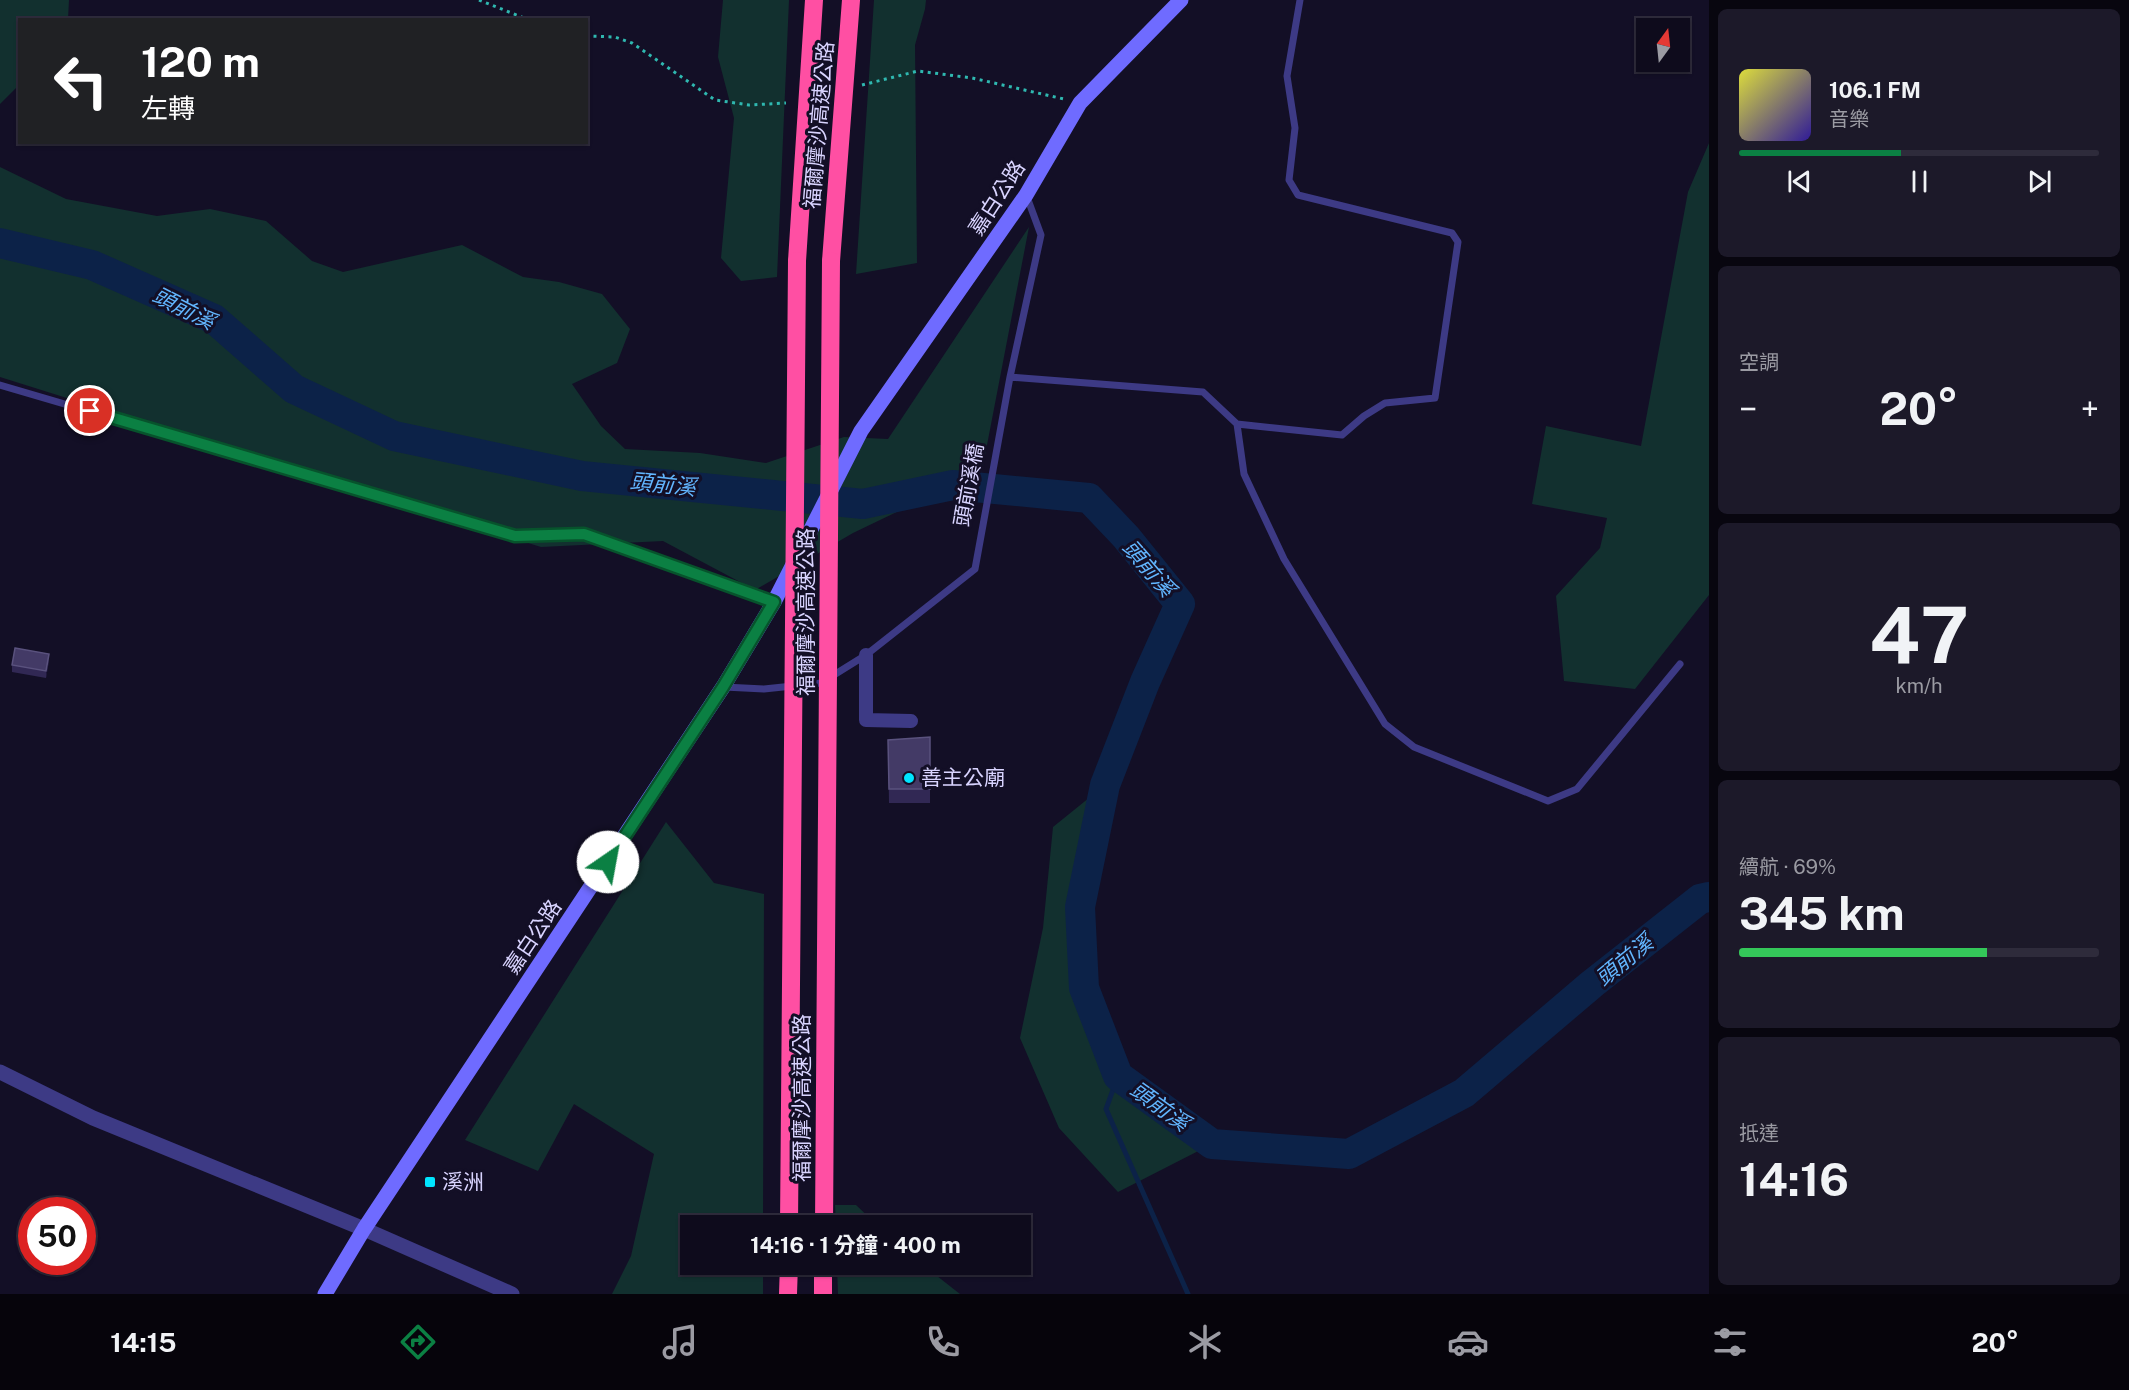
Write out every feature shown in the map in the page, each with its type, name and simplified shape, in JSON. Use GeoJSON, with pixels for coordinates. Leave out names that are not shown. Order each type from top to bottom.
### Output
{"type":"FeatureCollection","features":[{"type":"Feature","properties":{"kind":"highway","name":"福爾摩沙高速公路"},"geometry":{"type":"LineString","coordinates":[[789,1215],[797,261],[814,0]]}},
{"type":"Feature","properties":{"kind":"highway","name":"福爾摩沙高速公路"},"geometry":{"type":"LineString","coordinates":[[824,1215],[831,261],[851,0]]}},
{"type":"Feature","properties":{"kind":"highway"},"geometry":{"type":"LineString","coordinates":[[788,1294],[789,1275]]}},
{"type":"Feature","properties":{"kind":"highway"},"geometry":{"type":"LineString","coordinates":[[823,1275],[823,1294]]}},
{"type":"Feature","properties":{"kind":"main road","name":"嘉白公路"},"geometry":{"type":"LineString","coordinates":[[325,1294],[364,1229],[723,687],[774,602],[861,431],[1026,195],[1080,103],[1181,0]]}},
{"type":"Feature","properties":{"kind":"street"},"geometry":{"type":"LineString","coordinates":[[866,655],[866,720],[911,721]]}},
{"type":"Feature","properties":{"kind":"street"},"geometry":{"type":"LineString","coordinates":[[0,1072],[93,1118],[364,1229],[512,1294]]}},
{"type":"Feature","properties":{"kind":"lane"},"geometry":{"type":"LineString","coordinates":[[1010,377],[1203,392],[1237,424],[1342,435],[1384,403],[1435,398],[1458,242],[1452,232],[1298,195],[1288,180],[1295,128],[1287,76],[1300,0]]}},
{"type":"Feature","properties":{"kind":"lane","name":"頭前溪橋"},"geometry":{"type":"LineString","coordinates":[[723,687],[764,689],[821,683],[866,655],[975,569],[1010,377],[1041,235],[1026,195]]}},
{"type":"Feature","properties":{"kind":"lane"},"geometry":{"type":"LineString","coordinates":[[0,385],[515,536],[584,534],[774,602]]}},
{"type":"Feature","properties":{"kind":"lane"},"geometry":{"type":"LineString","coordinates":[[1237,424],[1244,474],[1284,559],[1385,724],[1414,747],[1548,801],[1577,789],[1680,664]]}},
{"type":"Feature","properties":{"kind":"path"},"geometry":{"type":"LineString","coordinates":[[479,0],[524,18]]}},
{"type":"Feature","properties":{"kind":"path"},"geometry":{"type":"LineString","coordinates":[[588,36],[615,37],[632,43],[715,100],[749,105],[786,103]]}},
{"type":"Feature","properties":{"kind":"path"},"geometry":{"type":"LineString","coordinates":[[861,85],[918,71],[972,78],[1080,103]]}},
{"type":"Feature","properties":{"kind":"green space"},"geometry":{"type":"Polygon","coordinates":[[[0,0],[69,0],[68,18],[18,18],[18,86],[0,104],[0,0]]]}},
{"type":"Feature","properties":{"kind":"green space"},"geometry":{"type":"Polygon","coordinates":[[[723,0],[789,0],[777,277],[741,281],[721,258],[734,118],[718,57],[723,0]]]}},
{"type":"Feature","properties":{"kind":"green space"},"geometry":{"type":"Polygon","coordinates":[[[874,0],[926,0],[915,45],[917,263],[856,274],[874,0]]]}},
{"type":"Feature","properties":{"kind":"green space"},"geometry":{"type":"Polygon","coordinates":[[[1709,143],[1709,595],[1635,689],[1564,681],[1556,596],[1600,548],[1607,518],[1532,504],[1546,426],[1641,446],[1688,192],[1709,143]]]}},
{"type":"Feature","properties":{"kind":"green space"},"geometry":{"type":"Polygon","coordinates":[[[0,167],[66,199],[157,216],[210,209],[266,221],[312,261],[343,272],[462,245],[523,277],[559,282],[602,294],[630,329],[617,363],[572,384],[601,426],[625,449],[700,453],[766,463],[844,437],[888,439],[1029,227],[982,471],[853,533],[755,590],[663,541],[541,547],[0,377],[0,167]]]}},
{"type":"Feature","properties":{"kind":"green space"},"geometry":{"type":"Polygon","coordinates":[[[1105,785],[1080,907],[1084,988],[1118,1076],[1212,1144],[1118,1192],[1059,1128],[1020,1038],[1043,928],[1053,827],[1105,785]]]}},
{"type":"Feature","properties":{"kind":"green space"},"geometry":{"type":"Polygon","coordinates":[[[666,822],[714,883],[764,894],[763,1215],[680,1215],[680,1275],[763,1275],[763,1294],[612,1294],[631,1256],[654,1154],[574,1104],[538,1171],[465,1140],[666,822]]]}},
{"type":"Feature","properties":{"kind":"green space"},"geometry":{"type":"Polygon","coordinates":[[[835,1205],[856,1205],[866,1215],[836,1215],[835,1205]]]}},
{"type":"Feature","properties":{"kind":"green space"},"geometry":{"type":"Polygon","coordinates":[[[837,1275],[936,1275],[960,1294],[838,1294],[837,1275]]]}},
{"type":"Feature","properties":{"kind":"building"},"geometry":{"type":"Polygon","coordinates":[[[15,648],[49,654],[46,671],[12,665],[15,648]]]}},
{"type":"Feature","properties":{"kind":"building","name":"善主公廟"},"geometry":{"type":"Polygon","coordinates":[[[930,737],[930,789],[889,789],[888,740],[930,737]]]}},
{"type":"Feature","properties":{"kind":"waterway","name":"頭前溪"},"geometry":{"type":"LineString","coordinates":[[0,243],[92,265],[214,319],[294,389],[394,436],[582,476],[863,504],[953,485],[1089,498],[1126,537],[1180,604],[1145,682],[1105,785],[1080,907],[1084,988],[1118,1076],[1212,1144],[1349,1154],[1464,1093],[1592,984],[1700,899],[1709,897]]}},
{"type":"Feature","properties":{"kind":"waterway"},"geometry":{"type":"LineString","coordinates":[[1118,1076],[1106,1109],[1188,1294]]}},
{"type":"Feature","properties":{"kind":"place","name":"善主公廟"},"geometry":{"type":"Point","coordinates":[909,778]}},
{"type":"Feature","properties":{"kind":"place","name":"溪洲"},"geometry":{"type":"Point","coordinates":[430,1182]}},
{"type":"Feature","properties":{"kind":"route"},"geometry":{"type":"LineString","coordinates":[[90,411],[515,536],[584,534],[774,602],[723,687],[608,862]]}}]}
